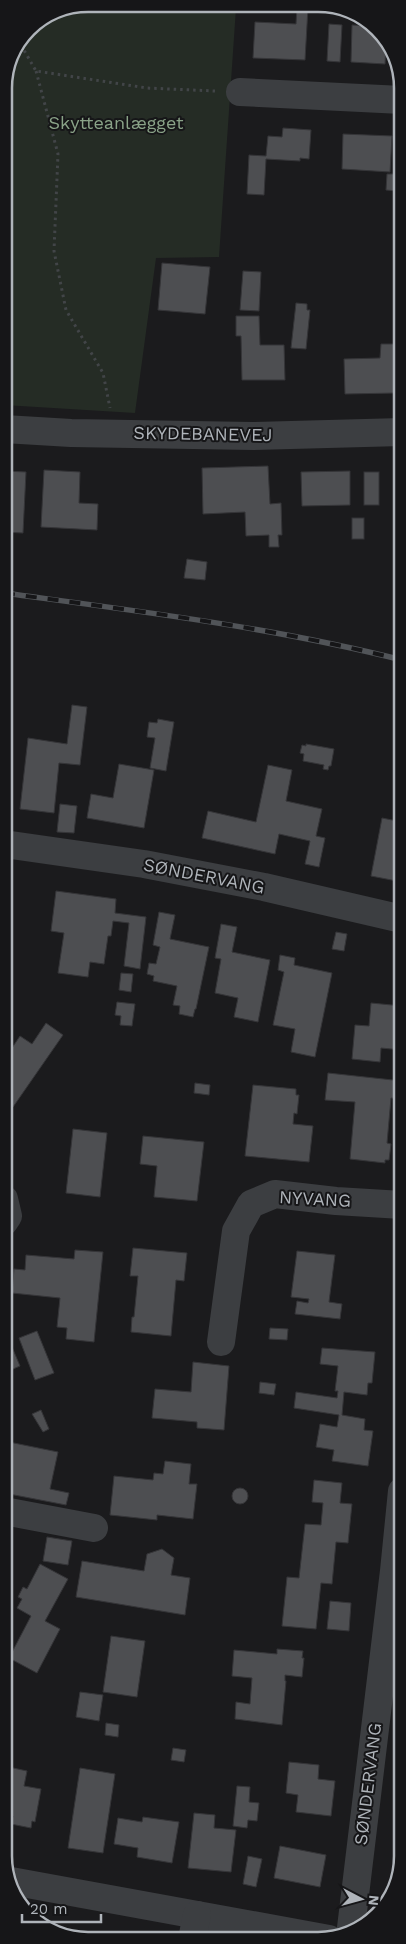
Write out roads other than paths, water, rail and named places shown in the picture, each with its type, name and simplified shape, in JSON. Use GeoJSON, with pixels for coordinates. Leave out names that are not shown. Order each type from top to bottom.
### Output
{"type":"FeatureCollection","features":[{"type":"Feature","properties":{"kind":"street"},"geometry":{"type":"LineString","coordinates":[[240,92],[394,100]]}},
{"type":"Feature","properties":{"kind":"street","name":"SKYDEBANEVEJ"},"geometry":{"type":"LineString","coordinates":[[13,429],[254,436],[394,432]]}},
{"type":"Feature","properties":{"kind":"street","name":"SØNDERVANG"},"geometry":{"type":"LineString","coordinates":[[13,845],[144,864],[264,887],[394,917]]}},
{"type":"Feature","properties":{"kind":"street","name":"NYVANG"},"geometry":{"type":"LineString","coordinates":[[221,1342],[236,1231],[251,1204],[275,1194],[336,1201],[393,1204]]}},
{"type":"Feature","properties":{"kind":"street"},"geometry":{"type":"LineString","coordinates":[[13,1512],[94,1528]]}},
{"type":"Feature","properties":{"kind":"street","name":"SØNDERVANG"},"geometry":{"type":"LineString","coordinates":[[352,1924],[393,1609]]}},
{"type":"Feature","properties":{"kind":"street"},"geometry":{"type":"LineString","coordinates":[[18,1883],[194,1927],[250,1932]]}},
{"type":"Feature","properties":{"kind":"railway"},"geometry":{"type":"LineString","coordinates":[[13,594],[154,613],[254,629],[394,658]]}},
{"type":"Feature","properties":{"kind":"park label","name":"Skytteanlægget"},"geometry":{"type":"Point","coordinates":[116,123]}}]}
